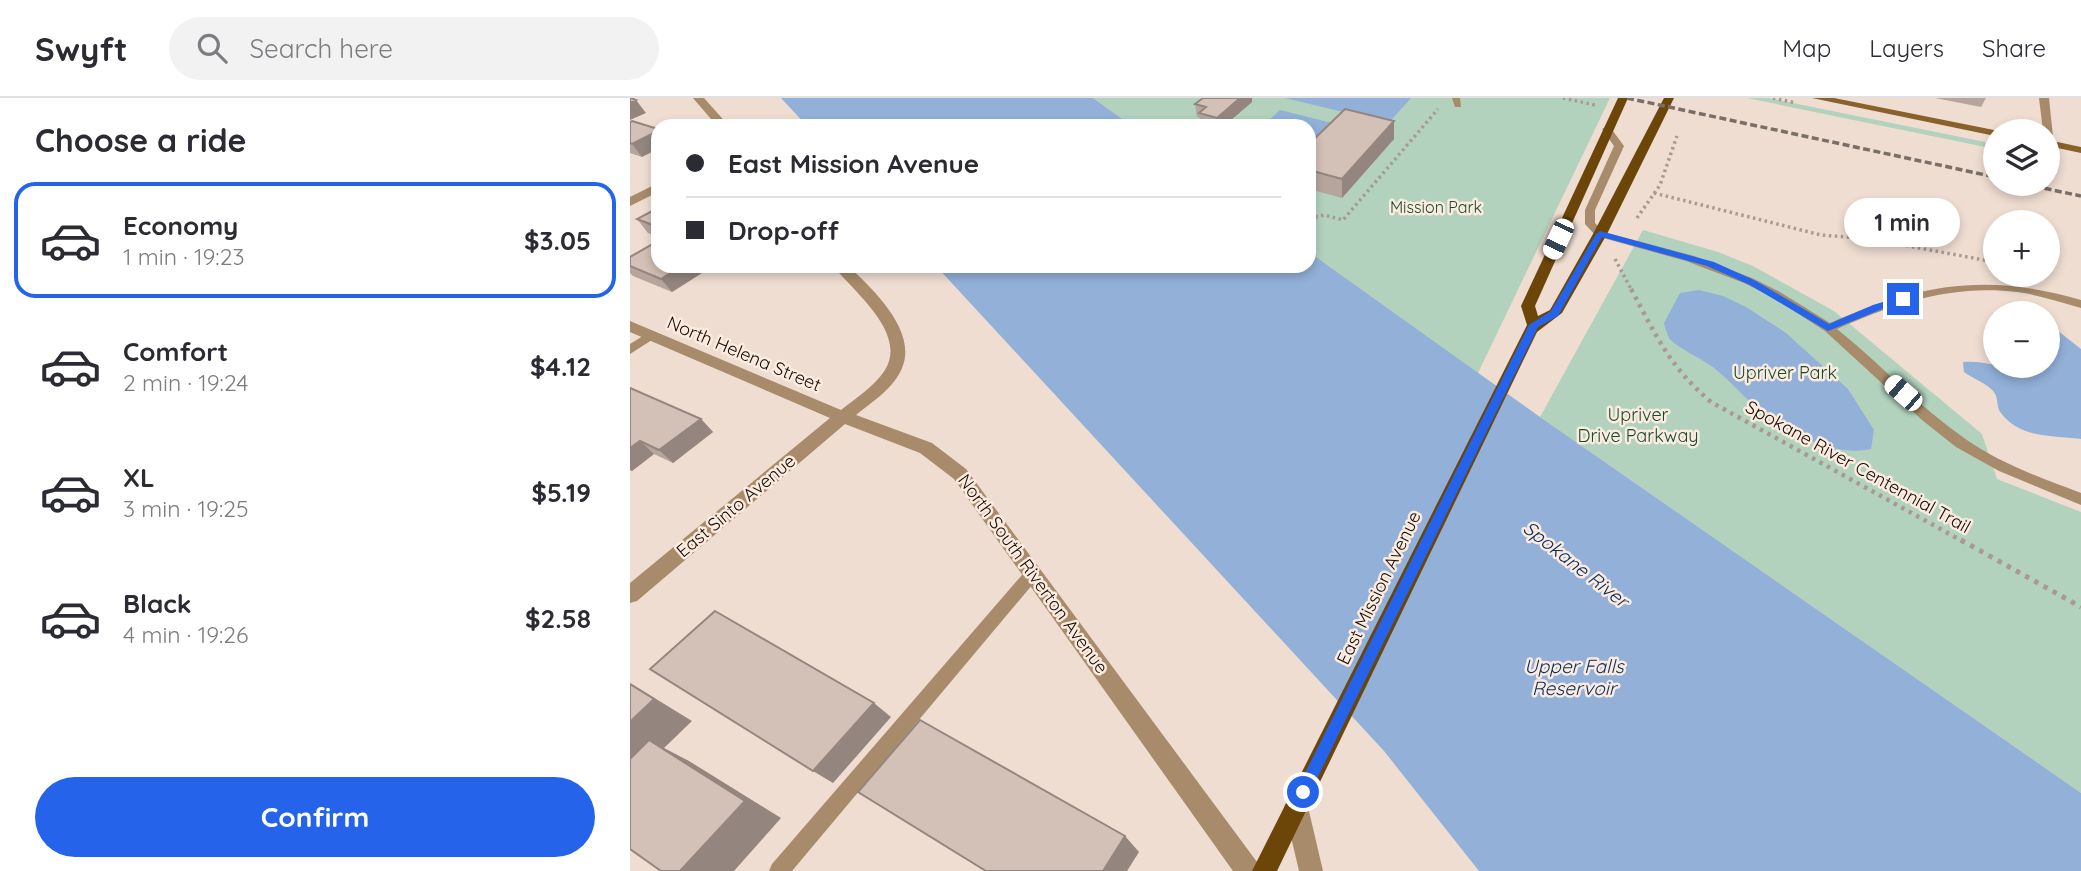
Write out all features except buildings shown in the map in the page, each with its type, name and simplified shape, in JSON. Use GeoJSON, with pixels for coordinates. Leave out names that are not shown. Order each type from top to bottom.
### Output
{"type":"FeatureCollection","features":[{"type":"Feature","properties":{"kind":"main road","name":"East Mission Avenue"},"geometry":{"type":"LineString","coordinates":[[1532,328],[1528,306],[1623,98]]}},
{"type":"Feature","properties":{"kind":"main road","name":"East Mission Avenue"},"geometry":{"type":"LineString","coordinates":[[1264,871],[1532,328],[1555,313],[1600,234],[1669,98]]}},
{"type":"Feature","properties":{"kind":"main road"},"geometry":{"type":"LineString","coordinates":[[1817,98],[1852,101],[1983,130]]}},
{"type":"Feature","properties":{"kind":"main road"},"geometry":{"type":"LineString","coordinates":[[2060,145],[2081,150]]}},
{"type":"Feature","properties":{"kind":"street"},"geometry":{"type":"LineString","coordinates":[[698,98],[717,119]]}},
{"type":"Feature","properties":{"kind":"street"},"geometry":{"type":"LineString","coordinates":[[2045,98],[2047,119]]}},
{"type":"Feature","properties":{"kind":"street"},"geometry":{"type":"LineString","coordinates":[[630,202],[651,191]]}},
{"type":"Feature","properties":{"kind":"street"},"geometry":{"type":"LineString","coordinates":[[843,417],[883,383],[895,368],[899,356],[892,329],[879,309],[846,273]]}},
{"type":"Feature","properties":{"kind":"street","name":"North Helena Street"},"geometry":{"type":"LineString","coordinates":[[630,326],[843,417]]}},
{"type":"Feature","properties":{"kind":"street","name":"North South Riverton Avenue"},"geometry":{"type":"LineString","coordinates":[[843,417],[901,437],[944,460],[960,474],[1248,871]]}},
{"type":"Feature","properties":{"kind":"street","name":"East Sinto Avenue"},"geometry":{"type":"LineString","coordinates":[[630,595],[843,417]]}},
{"type":"Feature","properties":{"kind":"street"},"geometry":{"type":"LineString","coordinates":[[1299,800],[1311,871]]}},
{"type":"Feature","properties":{"kind":"lane"},"geometry":{"type":"LineString","coordinates":[[1607,129],[1619,146],[1590,210],[1590,225],[1600,234],[1711,264],[1753,283],[1828,328],[1959,442],[1997,465],[2081,499]]}},
{"type":"Feature","properties":{"kind":"lane"},"geometry":{"type":"LineString","coordinates":[[1828,328],[1876,307],[1918,294],[1964,285],[2039,293],[2081,304]]}},
{"type":"Feature","properties":{"kind":"lane"},"geometry":{"type":"LineString","coordinates":[[630,350],[651,335]]}},
{"type":"Feature","properties":{"kind":"lane"},"geometry":{"type":"LineString","coordinates":[[779,871],[1033,573]]}},
{"type":"Feature","properties":{"kind":"path"},"geometry":{"type":"LineString","coordinates":[[1563,98],[1595,105]]}},
{"type":"Feature","properties":{"kind":"path"},"geometry":{"type":"LineString","coordinates":[[1316,216],[1324,215],[1343,220],[1439,108]]}},
{"type":"Feature","properties":{"kind":"path","name":"Spokane River Centennial Trail"},"geometry":{"type":"LineString","coordinates":[[1678,131],[1673,152],[1654,193],[1613,256],[1668,358],[1688,382],[1711,402],[2081,607]]}},
{"type":"Feature","properties":{"kind":"path"},"geometry":{"type":"LineString","coordinates":[[1654,193],[1821,235],[1870,239],[1983,260]]}},
{"type":"Feature","properties":{"kind":"green space","name":"Mission Park"},"geometry":{"type":"Polygon","coordinates":[[[1093,98],[1610,98],[1478,373],[1316,257],[1316,119],[1122,119],[1093,98]]]}},
{"type":"Feature","properties":{"kind":"green space"},"geometry":{"type":"Polygon","coordinates":[[[1747,98],[1768,98],[1983,142],[1983,147],[1747,98]]]}},
{"type":"Feature","properties":{"kind":"green space"},"geometry":{"type":"Polygon","coordinates":[[[1643,230],[1718,252],[1753,266],[1834,311],[1982,434],[1997,479],[2081,512],[2081,793],[1540,417],[1643,230]]]}},
{"type":"Feature","properties":{"kind":"water"},"geometry":{"type":"Polygon","coordinates":[[[781,98],[1093,98],[1122,119],[800,119],[781,98]]]}},
{"type":"Feature","properties":{"kind":"water"},"geometry":{"type":"Polygon","coordinates":[[[1285,98],[1411,98],[1386,126],[1376,120],[1285,98]]]}},
{"type":"Feature","properties":{"kind":"water"},"geometry":{"type":"Polygon","coordinates":[[[1280,110],[1316,119],[1270,119],[1280,110]]]}},
{"type":"Feature","properties":{"kind":"water"},"geometry":{"type":"Polygon","coordinates":[[[1316,119],[1332,123],[1316,139],[1316,119]]]}},
{"type":"Feature","properties":{"kind":"water","name":"Upper Falls Reservoir"},"geometry":{"type":"Polygon","coordinates":[[[1316,257],[1540,417],[2081,793],[2081,871],[1479,871],[1384,751],[942,273],[1316,273],[1316,257]]]}},
{"type":"Feature","properties":{"kind":"water"},"geometry":{"type":"Polygon","coordinates":[[[1699,290],[1723,296],[1746,307],[1786,333],[1848,389],[1874,430],[1871,449],[1857,451],[1828,447],[1786,428],[1762,412],[1714,368],[1673,342],[1664,323],[1680,293],[1699,290]]]}},
{"type":"Feature","properties":{"kind":"water"},"geometry":{"type":"Polygon","coordinates":[[[2060,332],[2081,349],[2081,439],[2027,432],[2009,421],[2001,413],[1994,392],[1964,372],[1963,362],[1983,363],[1983,378],[2060,378],[2060,332]]]}},
{"type":"Feature","properties":{"kind":"railway"},"geometry":{"type":"LineString","coordinates":[[1627,98],[1983,174]]}},
{"type":"Feature","properties":{"kind":"railway"},"geometry":{"type":"LineString","coordinates":[[2060,192],[2081,196]]}},
{"type":"Feature","properties":{"kind":"route"},"geometry":{"type":"LineString","coordinates":[[1303,792],[1534,325],[1555,313],[1600,234],[1711,264],[1753,283],[1828,328],[1852,316],[1903,299]]}},
{"type":"Feature","properties":{"kind":"park label","name":"Upriver Park"},"geometry":{"type":"Point","coordinates":[1785,373]}},
{"type":"Feature","properties":{"kind":"park label","name":"Upriver Drive Parkway"},"geometry":{"type":"Point","coordinates":[1638,425]}},
{"type":"Feature","properties":{"kind":"water label","name":"Spokane River"},"geometry":{"type":"Point","coordinates":[1576,564]}}]}
